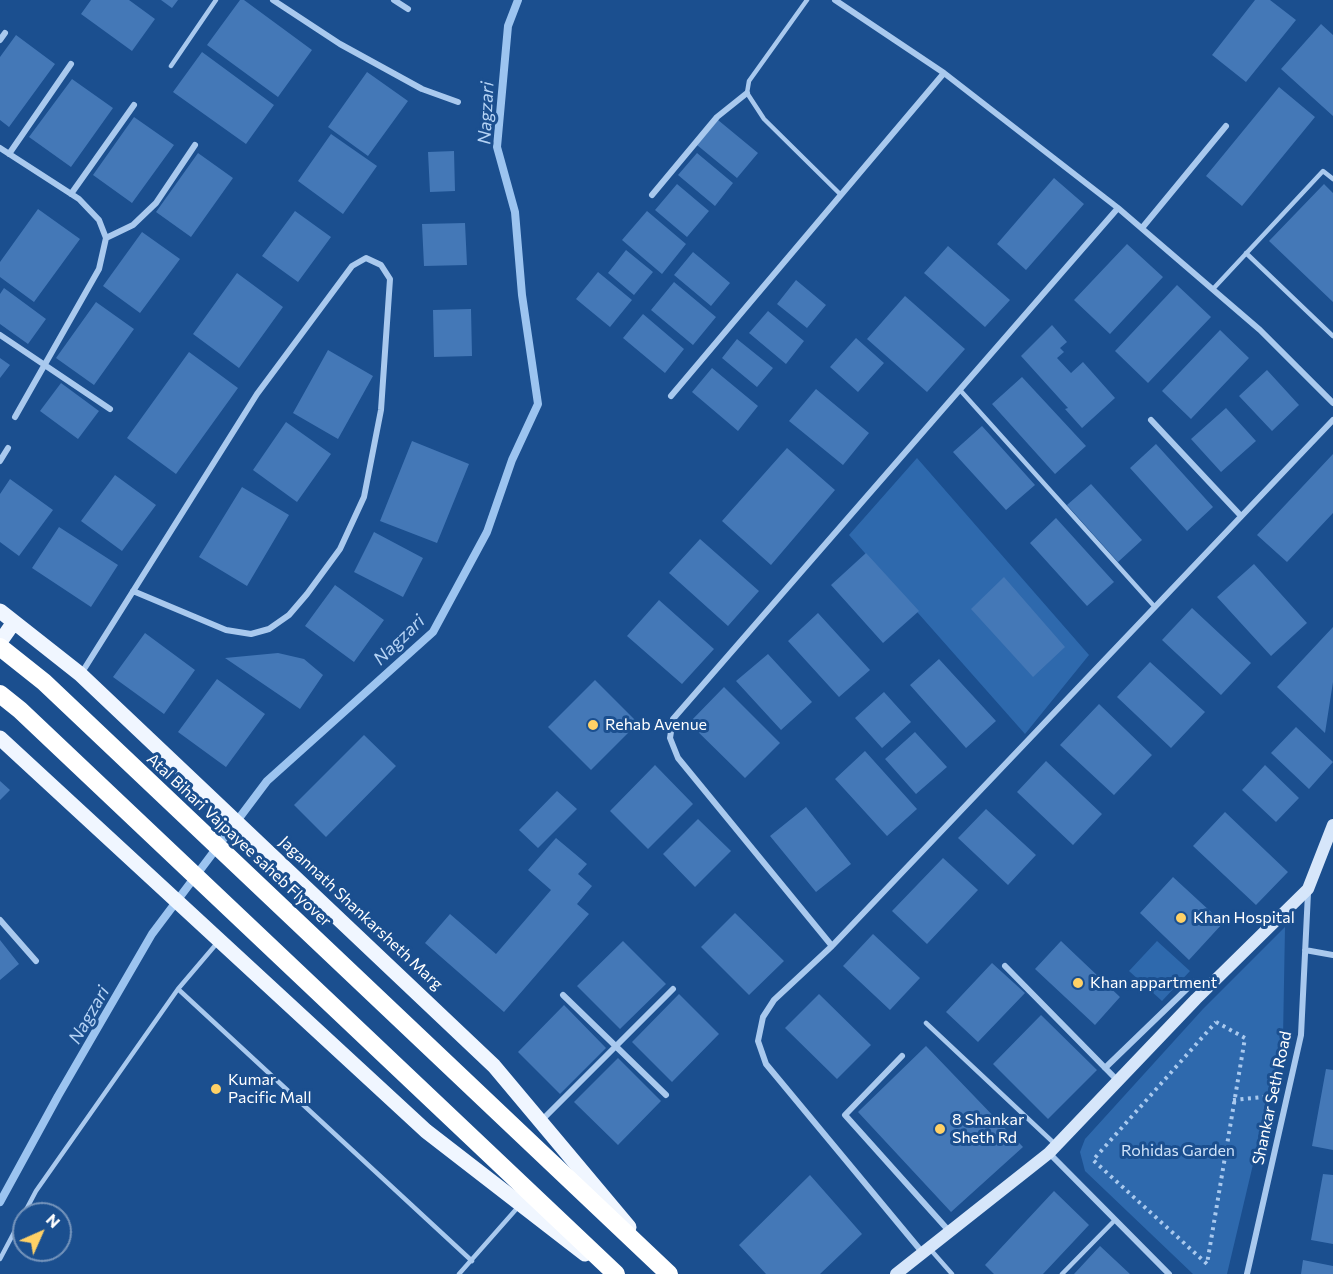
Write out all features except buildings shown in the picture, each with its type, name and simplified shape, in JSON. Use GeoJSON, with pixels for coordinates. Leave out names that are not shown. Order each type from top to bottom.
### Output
{"type":"FeatureCollection","features":[{"type":"Feature","properties":{"kind":"highway","name":"Atal Bihari Vajpayee saheb Flyover"},"geometry":{"type":"LineString","coordinates":[[0,647],[44,682],[448,1064]]}},
{"type":"Feature","properties":{"kind":"highway"},"geometry":{"type":"LineString","coordinates":[[0,694],[20,710],[616,1274]]}},
{"type":"Feature","properties":{"kind":"highway","name":"Jagannath Shankarsheth Marg"},"geometry":{"type":"LineString","coordinates":[[448,1064],[668,1272]]}},
{"type":"Feature","properties":{"kind":"main road","name":"Jagannath Shankarsheth Marg"},"geometry":{"type":"LineString","coordinates":[[0,611],[80,674],[494,1066],[668,1272]]}},
{"type":"Feature","properties":{"kind":"main road"},"geometry":{"type":"LineString","coordinates":[[0,642],[14,622]]}},
{"type":"Feature","properties":{"kind":"main road"},"geometry":{"type":"LineString","coordinates":[[0,738],[426,1131],[611,1274]]}},
{"type":"Feature","properties":{"kind":"street"},"geometry":{"type":"LineString","coordinates":[[273,0],[340,44],[422,89],[458,102]]}},
{"type":"Feature","properties":{"kind":"street"},"geometry":{"type":"LineString","coordinates":[[394,0],[408,9]]}},
{"type":"Feature","properties":{"kind":"street"},"geometry":{"type":"LineString","coordinates":[[835,0],[944,73],[1118,208],[1260,330],[1333,403]]}},
{"type":"Feature","properties":{"kind":"street"},"geometry":{"type":"LineString","coordinates":[[0,40],[5,33]]}},
{"type":"Feature","properties":{"kind":"street"},"geometry":{"type":"LineString","coordinates":[[9,154],[71,64]]}},
{"type":"Feature","properties":{"kind":"street"},"geometry":{"type":"LineString","coordinates":[[671,396],[944,73]]}},
{"type":"Feature","properties":{"kind":"street"},"geometry":{"type":"LineString","coordinates":[[652,195],[717,117],[747,93]]}},
{"type":"Feature","properties":{"kind":"street"},"geometry":{"type":"LineString","coordinates":[[71,194],[134,105]]}},
{"type":"Feature","properties":{"kind":"street"},"geometry":{"type":"LineString","coordinates":[[1142,228],[1226,126]]}},
{"type":"Feature","properties":{"kind":"street"},"geometry":{"type":"LineString","coordinates":[[106,238],[133,225],[156,203],[195,145]]}},
{"type":"Feature","properties":{"kind":"street"},"geometry":{"type":"LineString","coordinates":[[0,148],[71,194],[99,220],[106,238],[99,269],[15,417]]}},
{"type":"Feature","properties":{"kind":"street"},"geometry":{"type":"LineString","coordinates":[[832,946],[678,758],[670,738],[673,719],[1118,208]]}},
{"type":"Feature","properties":{"kind":"street"},"geometry":{"type":"LineString","coordinates":[[80,674],[257,394],[352,266],[366,258],[381,265],[390,279],[382,398],[364,497],[340,549],[307,594],[289,615],[269,629],[251,634],[226,630],[133,591]]}},
{"type":"Feature","properties":{"kind":"street"},"geometry":{"type":"LineString","coordinates":[[0,335],[110,409]]}},
{"type":"Feature","properties":{"kind":"street"},"geometry":{"type":"LineString","coordinates":[[1151,420],[1241,516]]}},
{"type":"Feature","properties":{"kind":"street"},"geometry":{"type":"LineString","coordinates":[[925,1250],[766,1064],[758,1041],[763,1017],[774,1000],[832,946],[1333,420]]}},
{"type":"Feature","properties":{"kind":"street"},"geometry":{"type":"LineString","coordinates":[[0,461],[8,448]]}},
{"type":"Feature","properties":{"kind":"street"},"geometry":{"type":"LineString","coordinates":[[896,1274],[1052,1149],[1196,999],[1308,889],[1333,825]]}},
{"type":"Feature","properties":{"kind":"street","name":"Shankar Seth Road"},"geometry":{"type":"LineString","coordinates":[[1247,1274],[1301,1035],[1308,889]]}},
{"type":"Feature","properties":{"kind":"street"},"geometry":{"type":"LineString","coordinates":[[0,920],[36,960]]}},
{"type":"Feature","properties":{"kind":"street"},"geometry":{"type":"LineString","coordinates":[[1305,950],[1333,955]]}},
{"type":"Feature","properties":{"kind":"street"},"geometry":{"type":"LineString","coordinates":[[1005,966],[1118,1081]]}},
{"type":"Feature","properties":{"kind":"street"},"geometry":{"type":"LineString","coordinates":[[1106,1068],[1194,982]]}},
{"type":"Feature","properties":{"kind":"street"},"geometry":{"type":"LineString","coordinates":[[541,1122],[673,989]]}},
{"type":"Feature","properties":{"kind":"street"},"geometry":{"type":"LineString","coordinates":[[563,995],[666,1095]]}},
{"type":"Feature","properties":{"kind":"street"},"geometry":{"type":"LineString","coordinates":[[902,1056],[845,1115],[949,1231]]}},
{"type":"Feature","properties":{"kind":"street"},"geometry":{"type":"LineString","coordinates":[[1052,1149],[1115,1220],[1169,1274]]}},
{"type":"Feature","properties":{"kind":"lane"},"geometry":{"type":"LineString","coordinates":[[171,66],[216,0]]}},
{"type":"Feature","properties":{"kind":"lane"},"geometry":{"type":"LineString","coordinates":[[807,0],[748,81],[747,93],[764,119],[840,194]]}},
{"type":"Feature","properties":{"kind":"lane"},"geometry":{"type":"LineString","coordinates":[[1213,289],[1323,171],[1333,179]]}},
{"type":"Feature","properties":{"kind":"lane"},"geometry":{"type":"LineString","coordinates":[[1246,253],[1333,336]]}},
{"type":"Feature","properties":{"kind":"lane"},"geometry":{"type":"LineString","coordinates":[[960,390],[1154,606]]}},
{"type":"Feature","properties":{"kind":"lane"},"geometry":{"type":"LineString","coordinates":[[0,1259],[36,1191],[178,989],[219,940]]}},
{"type":"Feature","properties":{"kind":"lane"},"geometry":{"type":"LineString","coordinates":[[178,989],[472,1261]]}},
{"type":"Feature","properties":{"kind":"lane"},"geometry":{"type":"LineString","coordinates":[[926,1023],[1052,1149]]}},
{"type":"Feature","properties":{"kind":"lane"},"geometry":{"type":"LineString","coordinates":[[459,1274],[520,1204]]}},
{"type":"Feature","properties":{"kind":"lane"},"geometry":{"type":"LineString","coordinates":[[1062,1274],[1115,1220]]}},
{"type":"Feature","properties":{"kind":"lane"},"geometry":{"type":"LineString","coordinates":[[925,1250],[952,1274]]}},
{"type":"Feature","properties":{"kind":"path"},"geometry":{"type":"LineString","coordinates":[[1216,1022],[1245,1038],[1233,1100],[1207,1264],[1093,1160],[1216,1022]]}},
{"type":"Feature","properties":{"kind":"path"},"geometry":{"type":"LineString","coordinates":[[1233,1100],[1287,1094]]}},
{"type":"Feature","properties":{"kind":"green space"},"geometry":{"type":"Polygon","coordinates":[[[917,458],[1089,655],[1025,734],[849,535],[917,458]]]}},
{"type":"Feature","properties":{"kind":"green space","name":"Rohidas Garden"},"geometry":{"type":"Polygon","coordinates":[[[1285,927],[1283,1038],[1227,1274],[1193,1274],[1085,1171],[1080,1152],[1085,1139],[1203,1009],[1285,927]]]}},
{"type":"Feature","properties":{"kind":"green space"},"geometry":{"type":"Polygon","coordinates":[[[1157,941],[1190,971],[1162,1001],[1129,971],[1157,941]]]}},
{"type":"Feature","properties":{"kind":"waterway","name":"Nagzari"},"geometry":{"type":"LineString","coordinates":[[0,1202],[58,1096],[152,934],[267,781],[433,632],[487,532],[512,460],[538,404],[522,295],[515,212],[497,147],[508,26],[518,0]]}},
{"type":"Feature","properties":{"kind":"place","name":"Rehab Avenue"},"geometry":{"type":"Point","coordinates":[593,725]}},
{"type":"Feature","properties":{"kind":"place","name":"Khan Hospital"},"geometry":{"type":"Point","coordinates":[1181,918]}},
{"type":"Feature","properties":{"kind":"place","name":"Khan appartment"},"geometry":{"type":"Point","coordinates":[1078,983]}},
{"type":"Feature","properties":{"kind":"place","name":"Kumar Pacific Mall"},"geometry":{"type":"Point","coordinates":[216,1089]}},
{"type":"Feature","properties":{"kind":"place","name":"8 Shankar Sheth Rd"},"geometry":{"type":"Point","coordinates":[940,1129]}}]}
